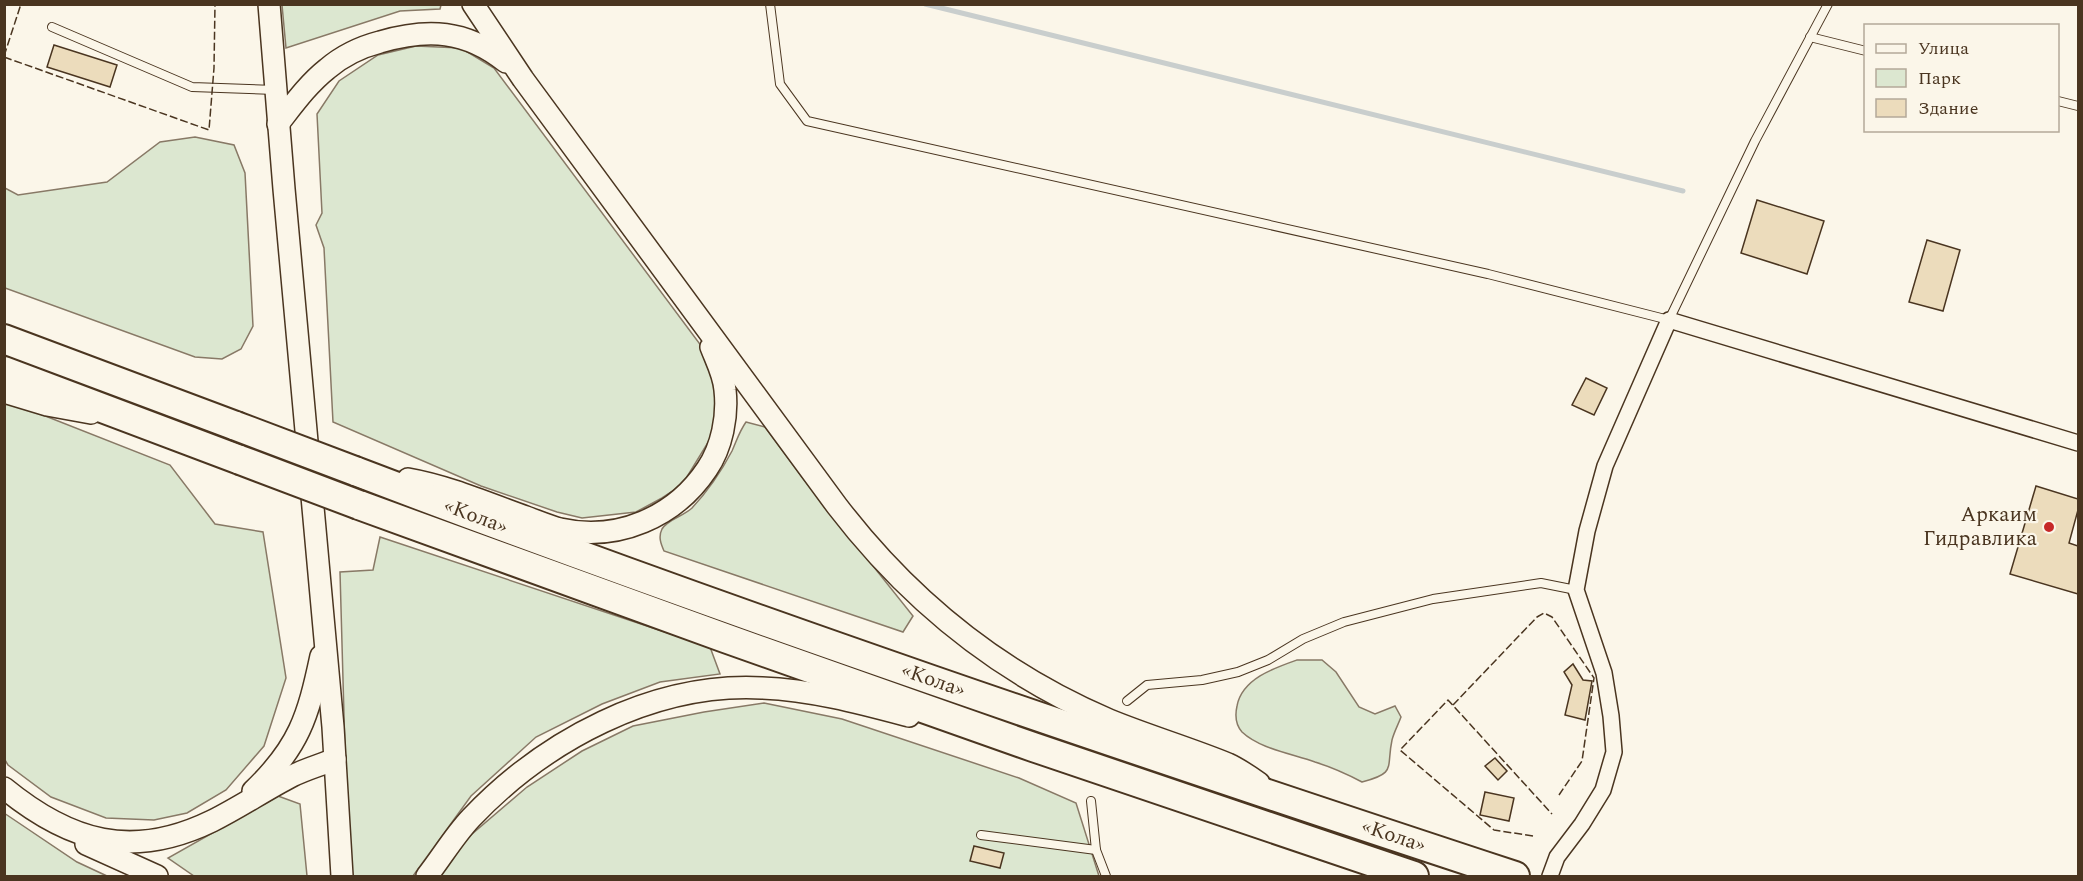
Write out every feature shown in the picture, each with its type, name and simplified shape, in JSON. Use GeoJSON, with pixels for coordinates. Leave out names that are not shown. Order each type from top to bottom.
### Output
{"type":"FeatureCollection","features":[{"type":"Feature","properties":{"kind":"highway","name":"«Кола»"},"geometry":{"type":"LineString","coordinates":[[4,339],[496,524],[818,639],[1293,803],[1515,876]]}},
{"type":"Feature","properties":{"kind":"highway"},"geometry":{"type":"LineString","coordinates":[[4,371],[127,419]]}},
{"type":"Feature","properties":{"kind":"highway","name":"«Кола»"},"geometry":{"type":"LineString","coordinates":[[127,419],[725,638],[1033,747],[1414,876]]}},
{"type":"Feature","properties":{"kind":"main road"},"geometry":{"type":"LineString","coordinates":[[269,4],[335,759],[342,876]]}},
{"type":"Feature","properties":{"kind":"main road"},"geometry":{"type":"LineString","coordinates":[[473,4],[524,79],[698,319],[857,532],[898,578],[945,621],[1007,667],[1055,695],[1108,719],[1230,765],[1293,803]]}},
{"type":"Feature","properties":{"kind":"main road"},"geometry":{"type":"LineString","coordinates":[[278,124],[298,99],[342,57],[368,45],[395,37],[433,33],[459,36],[492,51],[524,79]]}},
{"type":"Feature","properties":{"kind":"main road"},"geometry":{"type":"LineString","coordinates":[[355,471],[416,481],[442,488],[561,529],[595,532],[626,528],[647,521],[679,502],[692,489],[710,466],[723,431],[724,382],[698,319]]}},
{"type":"Feature","properties":{"kind":"main road"},"geometry":{"type":"LineString","coordinates":[[4,392],[66,409],[127,419]]}},
{"type":"Feature","properties":{"kind":"main road"},"geometry":{"type":"LineString","coordinates":[[235,808],[275,768],[299,733],[312,698],[324,638]]}},
{"type":"Feature","properties":{"kind":"main road"},"geometry":{"type":"LineString","coordinates":[[427,876],[470,820],[500,790],[533,763],[568,740],[602,723],[644,706],[685,695],[744,687],[818,693],[1033,747]]}},
{"type":"Feature","properties":{"kind":"main road"},"geometry":{"type":"LineString","coordinates":[[4,789],[38,815],[70,831],[91,838],[118,842],[146,840],[179,833],[209,822],[292,776],[335,759]]}},
{"type":"Feature","properties":{"kind":"main road"},"geometry":{"type":"LineString","coordinates":[[4,789],[20,806],[44,823],[157,876]]}},
{"type":"Feature","properties":{"kind":"street"},"geometry":{"type":"LineString","coordinates":[[1550,876],[1557,857],[1582,824],[1603,789],[1614,753],[1605,673],[1576,590],[1587,531],[1605,466],[1669,320],[2079,443]]}},
{"type":"Feature","properties":{"kind":"lane"},"geometry":{"type":"LineString","coordinates":[[770,4],[780,84],[807,121],[1476,271],[1669,320],[1755,141],[1827,4]]}},
{"type":"Feature","properties":{"kind":"lane"},"geometry":{"type":"LineString","coordinates":[[52,27],[192,87],[276,90]]}},
{"type":"Feature","properties":{"kind":"lane"},"geometry":{"type":"LineString","coordinates":[[1810,37],[1864,50]]}},
{"type":"Feature","properties":{"kind":"lane"},"geometry":{"type":"LineString","coordinates":[[2059,101],[2079,106]]}},
{"type":"Feature","properties":{"kind":"lane"},"geometry":{"type":"LineString","coordinates":[[1127,700],[1147,685],[1202,680],[1238,672],[1268,660],[1303,639],[1344,622],[1433,599],[1540,583],[1576,590]]}},
{"type":"Feature","properties":{"kind":"lane"},"geometry":{"type":"LineString","coordinates":[[1091,801],[1096,850],[1106,876]]}},
{"type":"Feature","properties":{"kind":"lane"},"geometry":{"type":"LineString","coordinates":[[981,835],[1096,850]]}},
{"type":"Feature","properties":{"kind":"green space"},"geometry":{"type":"Polygon","coordinates":[[[282,4],[441,5],[440,9],[400,11],[286,48],[282,4]]]}},
{"type":"Feature","properties":{"kind":"green space"},"geometry":{"type":"Polygon","coordinates":[[[416,46],[461,48],[494,68],[711,359],[717,404],[712,436],[682,485],[636,512],[582,518],[557,512],[481,486],[333,422],[324,248],[316,225],[322,213],[317,114],[339,81],[378,55],[416,46]]]}},
{"type":"Feature","properties":{"kind":"green space"},"geometry":{"type":"Polygon","coordinates":[[[195,137],[234,145],[245,173],[253,326],[241,349],[222,359],[195,357],[5,288],[5,188],[18,195],[107,182],[160,142],[195,137]]]}},
{"type":"Feature","properties":{"kind":"green space"},"geometry":{"type":"Polygon","coordinates":[[[4,402],[25,408],[170,465],[215,524],[263,532],[286,678],[264,746],[226,790],[187,813],[154,820],[106,818],[51,797],[8,765],[5,760],[4,402]]]}},
{"type":"Feature","properties":{"kind":"green space"},"geometry":{"type":"Polygon","coordinates":[[[746,422],[765,427],[913,616],[903,632],[664,551],[660,538],[662,529],[689,511],[714,481],[746,422]]]}},
{"type":"Feature","properties":{"kind":"green space"},"geometry":{"type":"Polygon","coordinates":[[[380,537],[710,647],[720,674],[660,682],[602,704],[536,737],[471,796],[413,876],[352,876],[348,859],[340,572],[373,570],[380,537]]]}},
{"type":"Feature","properties":{"kind":"green space"},"geometry":{"type":"Polygon","coordinates":[[[1297,660],[1322,660],[1336,672],[1359,707],[1375,714],[1395,706],[1401,717],[1393,737],[1388,768],[1381,776],[1362,782],[1327,766],[1267,747],[1242,732],[1237,723],[1236,713],[1240,697],[1245,689],[1260,676],[1297,660]]]}},
{"type":"Feature","properties":{"kind":"green space"},"geometry":{"type":"Polygon","coordinates":[[[764,703],[842,719],[1019,778],[1076,803],[1099,876],[436,876],[465,840],[527,787],[582,751],[633,726],[764,703]]]}},
{"type":"Feature","properties":{"kind":"green space"},"geometry":{"type":"Polygon","coordinates":[[[278,796],[300,804],[307,876],[194,876],[168,858],[278,796]]]}},
{"type":"Feature","properties":{"kind":"green space"},"geometry":{"type":"Polygon","coordinates":[[[4,813],[77,862],[107,876],[5,876],[4,813]]]}},
{"type":"Feature","properties":{"kind":"building"},"geometry":{"type":"Polygon","coordinates":[[[54,45],[117,65],[110,87],[47,67],[54,45]]]}},
{"type":"Feature","properties":{"kind":"building"},"geometry":{"type":"Polygon","coordinates":[[[1757,200],[1824,221],[1807,274],[1741,253],[1757,200]]]}},
{"type":"Feature","properties":{"kind":"building"},"geometry":{"type":"Polygon","coordinates":[[[1927,240],[1960,250],[1943,311],[1909,302],[1927,240]]]}},
{"type":"Feature","properties":{"kind":"building"},"geometry":{"type":"Polygon","coordinates":[[[1586,378],[1607,388],[1594,415],[1572,405],[1586,378]]]}},
{"type":"Feature","properties":{"kind":"building","name":"Аркаим Гидравлика"},"geometry":{"type":"Polygon","coordinates":[[[2036,486],[2078,499],[2078,510],[2069,543],[2078,546],[2078,594],[2010,574],[2036,486]]]}},
{"type":"Feature","properties":{"kind":"building"},"geometry":{"type":"Polygon","coordinates":[[[1573,664],[1583,680],[1592,681],[1585,720],[1565,715],[1572,685],[1564,672],[1573,664]]]}},
{"type":"Feature","properties":{"kind":"building"},"geometry":{"type":"Polygon","coordinates":[[[1495,758],[1507,771],[1498,780],[1485,766],[1495,758]]]}},
{"type":"Feature","properties":{"kind":"building"},"geometry":{"type":"Polygon","coordinates":[[[1485,792],[1514,798],[1509,821],[1480,815],[1485,792]]]}},
{"type":"Feature","properties":{"kind":"building"},"geometry":{"type":"Polygon","coordinates":[[[974,846],[1004,853],[1000,868],[970,861],[974,846]]]}},
{"type":"Feature","properties":{"kind":"waterway"},"geometry":{"type":"LineString","coordinates":[[925,4],[1683,191]]}},
{"type":"Feature","properties":{"kind":"fence"},"geometry":{"type":"LineString","coordinates":[[4,56],[21,4]]}},
{"type":"Feature","properties":{"kind":"fence"},"geometry":{"type":"LineString","coordinates":[[4,57],[209,130],[214,68],[215,4]]}},
{"type":"Feature","properties":{"kind":"fence"},"geometry":{"type":"LineString","coordinates":[[1453,705],[1537,617],[1544,613],[1552,617],[1594,678],[1582,761],[1559,795]]}},
{"type":"Feature","properties":{"kind":"fence"},"geometry":{"type":"LineString","coordinates":[[1533,836],[1494,830],[1400,750],[1448,700],[1552,814]]}},
{"type":"Feature","properties":{"kind":"place","name":"Аркаим Гидравлика"},"geometry":{"type":"Point","coordinates":[2049,527]}}]}
